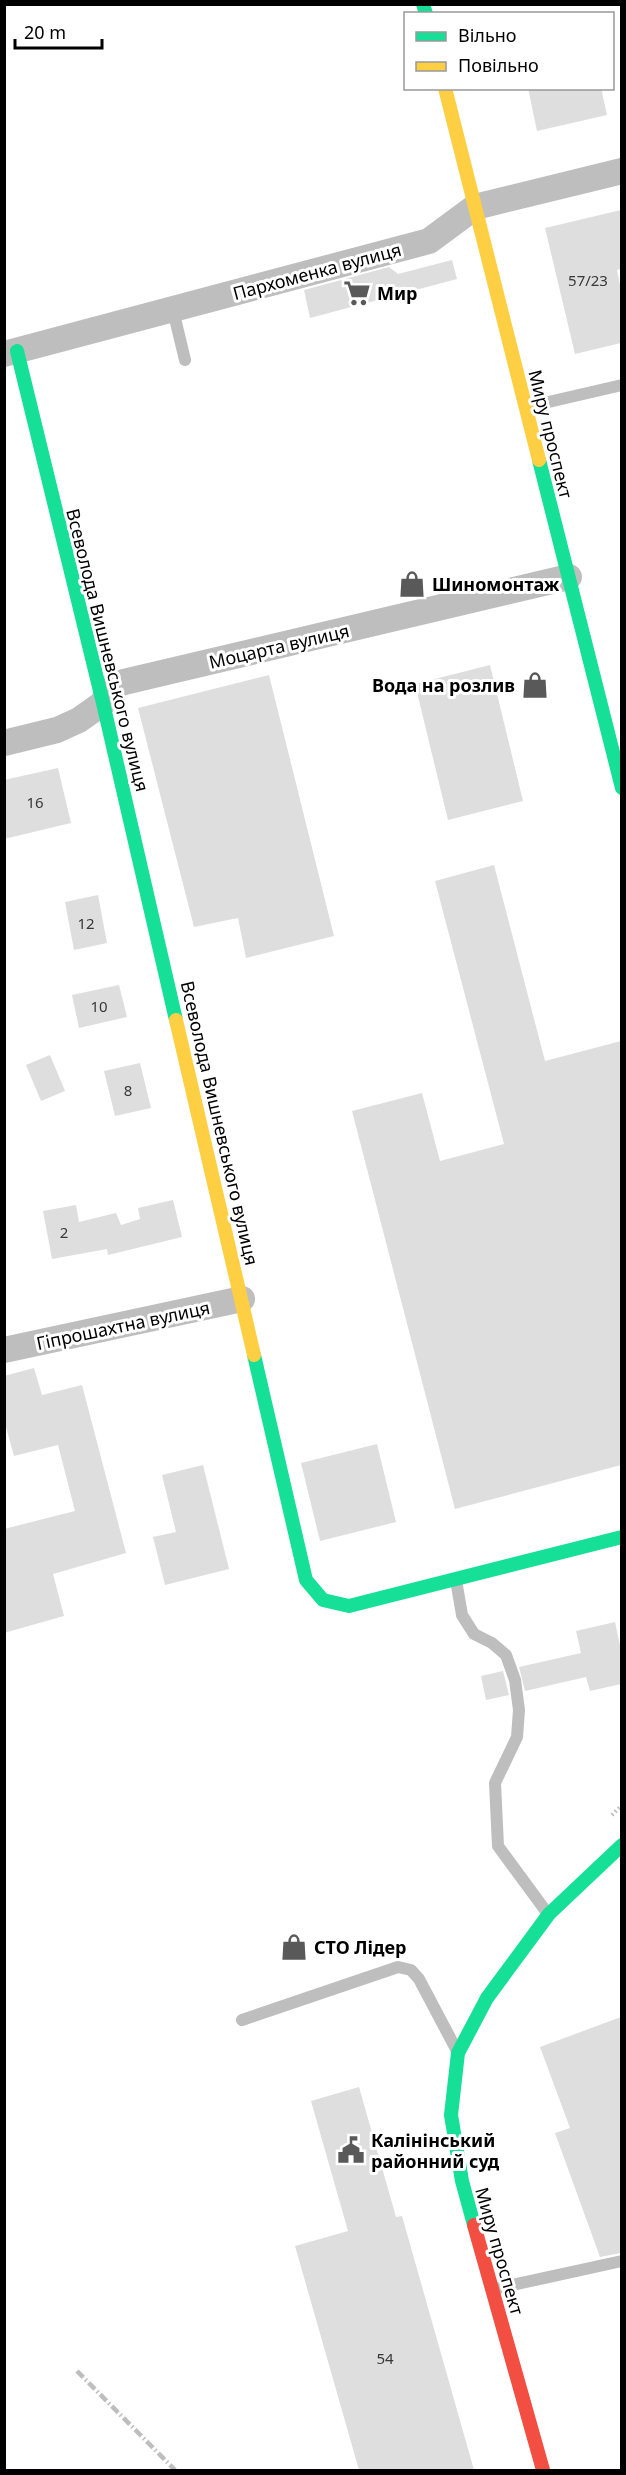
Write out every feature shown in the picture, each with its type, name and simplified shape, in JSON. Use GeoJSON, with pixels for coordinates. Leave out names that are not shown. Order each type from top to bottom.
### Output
{"type":"FeatureCollection","features":[{"type":"Feature","properties":{"kind":"street","name":"Миру проспект"},"geometry":{"type":"LineString","coordinates":[[446,90],[621,788]]}},
{"type":"Feature","properties":{"kind":"street","name":"Пархоменка вулиця"},"geometry":{"type":"LineString","coordinates":[[11,353],[429,241],[475,207],[621,171]]}},
{"type":"Feature","properties":{"kind":"street","name":"Всеволода Вишневського вулиця"},"geometry":{"type":"LineString","coordinates":[[11,353],[103,703],[306,1580],[323,1600],[348,1606],[621,1537]]}},
{"type":"Feature","properties":{"kind":"street","name":"Моцарта вулиця"},"geometry":{"type":"LineString","coordinates":[[4,743],[57,730],[79,720],[103,703],[108,689],[124,682],[569,577]]}},
{"type":"Feature","properties":{"kind":"street","name":"Гіпрошахтна вулиця"},"geometry":{"type":"LineString","coordinates":[[4,1350],[242,1299]]}},
{"type":"Feature","properties":{"kind":"street","name":"Миру проспект"},"geometry":{"type":"LineString","coordinates":[[543,2470],[462,2181],[451,2115],[458,2053],[487,1998],[549,1914],[621,1845]]}},
{"type":"Feature","properties":{"kind":"lane"},"geometry":{"type":"LineString","coordinates":[[173,310],[185,360]]}},
{"type":"Feature","properties":{"kind":"lane"},"geometry":{"type":"LineString","coordinates":[[526,407],[621,385]]}},
{"type":"Feature","properties":{"kind":"lane"},"geometry":{"type":"LineString","coordinates":[[456,1580],[462,1615],[474,1634],[492,1643],[506,1655],[515,1680],[519,1710],[517,1737],[495,1783],[498,1846],[549,1914]]}},
{"type":"Feature","properties":{"kind":"lane"},"geometry":{"type":"LineString","coordinates":[[242,2020],[398,1966],[411,1970],[418,1979],[458,2053]]}},
{"type":"Feature","properties":{"kind":"lane"},"geometry":{"type":"LineString","coordinates":[[492,2290],[621,2261]]}},
{"type":"Feature","properties":{"kind":"building"},"geometry":{"type":"Polygon","coordinates":[[[528,90],[601,90],[607,115],[537,131],[528,90]]]}},
{"type":"Feature","properties":{"kind":"building"},"geometry":{"type":"Polygon","coordinates":[[[621,210],[621,269],[617,270],[621,290],[621,343],[575,354],[545,228],[621,210]]]}},
{"type":"Feature","properties":{"kind":"building","name":"Мир"},"geometry":{"type":"Polygon","coordinates":[[[452,260],[457,279],[310,318],[304,290],[389,267],[398,274],[452,260]]]}},
{"type":"Feature","properties":{"kind":"building"},"geometry":{"type":"Polygon","coordinates":[[[490,665],[523,801],[448,820],[415,684],[490,665]]]}},
{"type":"Feature","properties":{"kind":"building"},"geometry":{"type":"Polygon","coordinates":[[[269,675],[334,936],[246,958],[238,918],[194,927],[138,708],[269,675]]]}},
{"type":"Feature","properties":{"kind":"building"},"geometry":{"type":"Polygon","coordinates":[[[58,768],[71,823],[4,839],[4,780],[58,768]]]}},
{"type":"Feature","properties":{"kind":"building"},"geometry":{"type":"Polygon","coordinates":[[[494,865],[545,1061],[621,1041],[621,1465],[455,1509],[352,1111],[422,1093],[440,1161],[504,1144],[435,881],[494,865]]]}},
{"type":"Feature","properties":{"kind":"building"},"geometry":{"type":"Polygon","coordinates":[[[98,895],[107,943],[74,950],[65,902],[98,895]]]}},
{"type":"Feature","properties":{"kind":"building"},"geometry":{"type":"Polygon","coordinates":[[[119,985],[127,1017],[79,1028],[72,995],[119,985]]]}},
{"type":"Feature","properties":{"kind":"building"},"geometry":{"type":"Polygon","coordinates":[[[50,1055],[65,1091],[41,1101],[26,1065],[50,1055]]]}},
{"type":"Feature","properties":{"kind":"building"},"geometry":{"type":"Polygon","coordinates":[[[140,1063],[151,1108],[115,1116],[104,1071],[140,1063]]]}},
{"type":"Feature","properties":{"kind":"building"},"geometry":{"type":"Polygon","coordinates":[[[173,1200],[182,1237],[108,1255],[107,1249],[52,1259],[43,1211],[76,1205],[79,1222],[116,1213],[121,1225],[140,1219],[138,1208],[173,1200]]]}},
{"type":"Feature","properties":{"kind":"building"},"geometry":{"type":"Polygon","coordinates":[[[34,1368],[42,1395],[82,1385],[126,1553],[53,1574],[64,1616],[4,1633],[4,1529],[75,1511],[58,1445],[14,1456],[4,1420],[4,1376],[34,1368]]]}},
{"type":"Feature","properties":{"kind":"building"},"geometry":{"type":"Polygon","coordinates":[[[377,1444],[396,1522],[320,1541],[301,1463],[377,1444]]]}},
{"type":"Feature","properties":{"kind":"building"},"geometry":{"type":"Polygon","coordinates":[[[203,1465],[229,1569],[165,1585],[153,1537],[176,1532],[162,1475],[203,1465]]]}},
{"type":"Feature","properties":{"kind":"building"},"geometry":{"type":"Polygon","coordinates":[[[615,1622],[621,1650],[621,1684],[590,1691],[586,1677],[525,1691],[519,1667],[581,1653],[576,1631],[615,1622]]]}},
{"type":"Feature","properties":{"kind":"building"},"geometry":{"type":"Polygon","coordinates":[[[503,1671],[509,1695],[486,1700],[481,1676],[503,1671]]]}},
{"type":"Feature","properties":{"kind":"building"},"geometry":{"type":"Polygon","coordinates":[[[621,2017],[621,2253],[600,2257],[555,2133],[570,2128],[540,2047],[621,2017]]]}},
{"type":"Feature","properties":{"kind":"building"},"geometry":{"type":"Polygon","coordinates":[[[359,2087],[396,2217],[402,2216],[474,2470],[359,2470],[295,2246],[348,2231],[311,2101],[359,2087]]]}},
{"type":"Feature","properties":{"kind":"railway"},"geometry":{"type":"LineString","coordinates":[[77,2371],[175,2470]]}},
{"type":"Feature","properties":{"kind":"traffic: fast"},"geometry":{"type":"LineString","coordinates":[[423,4],[425,12]]}},
{"type":"Feature","properties":{"kind":"traffic: fast"},"geometry":{"type":"LineString","coordinates":[[17,351],[103,703],[176,1020]]}},
{"type":"Feature","properties":{"kind":"traffic: fast"},"geometry":{"type":"LineString","coordinates":[[539,460],[622,788]]}},
{"type":"Feature","properties":{"kind":"traffic: fast"},"geometry":{"type":"LineString","coordinates":[[254,1355],[306,1580],[323,1600],[349,1606],[622,1537]]}},
{"type":"Feature","properties":{"kind":"traffic: fast"},"geometry":{"type":"LineString","coordinates":[[474,2225],[462,2181],[451,2115],[458,2053],[487,1998],[549,1914],[622,1845]]}},
{"type":"Feature","properties":{"kind":"traffic: slow"},"geometry":{"type":"LineString","coordinates":[[446,90],[539,460]]}},
{"type":"Feature","properties":{"kind":"traffic: slow"},"geometry":{"type":"LineString","coordinates":[[176,1020],[254,1355]]}},
{"type":"Feature","properties":{"kind":"traffic: jam"},"geometry":{"type":"LineString","coordinates":[[474,2225],[543,2470]]}},
{"type":"Feature","properties":{"kind":"place","name":"Мир"},"geometry":{"type":"Point","coordinates":[357,293]}},
{"type":"Feature","properties":{"kind":"place","name":"Шиномонтаж"},"geometry":{"type":"Point","coordinates":[412,584]}},
{"type":"Feature","properties":{"kind":"place","name":"Вода на розлив"},"geometry":{"type":"Point","coordinates":[535,685]}},
{"type":"Feature","properties":{"kind":"place","name":"СТО Лідер"},"geometry":{"type":"Point","coordinates":[294,1947]}},
{"type":"Feature","properties":{"kind":"place","name":"Калінінський районний суд"},"geometry":{"type":"Point","coordinates":[351,2150]}}]}
